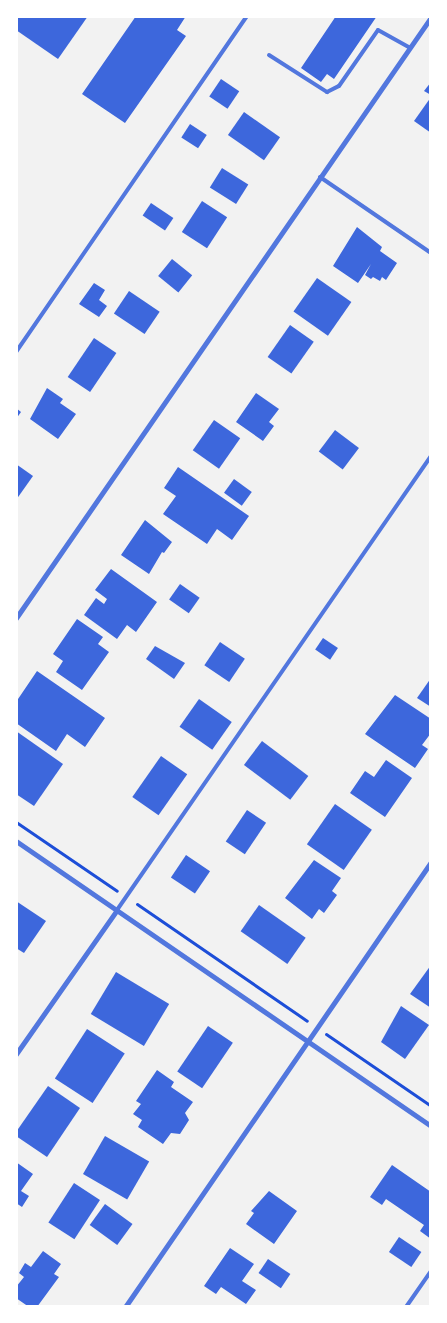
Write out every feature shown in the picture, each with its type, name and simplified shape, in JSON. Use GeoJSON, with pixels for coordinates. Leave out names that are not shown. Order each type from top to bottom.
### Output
{"type":"FeatureCollection","features":[{"type":"Feature","properties":{"kind":"street"},"geometry":{"type":"LineString","coordinates":[[16,618],[431,17]]}},
{"type":"Feature","properties":{"kind":"street"},"geometry":{"type":"LineString","coordinates":[[16,841],[431,1126]]}},
{"type":"Feature","properties":{"kind":"street"},"geometry":{"type":"LineString","coordinates":[[125,1307],[431,862]]}},
{"type":"Feature","properties":{"kind":"street"},"geometry":{"type":"LineString","coordinates":[[16,1054],[116,910]]}},
{"type":"Feature","properties":{"kind":"lane"},"geometry":{"type":"LineString","coordinates":[[16,352],[247,16]]}},
{"type":"Feature","properties":{"kind":"lane"},"geometry":{"type":"LineString","coordinates":[[269,55],[327,92],[339,86],[378,30],[410,48]]}},
{"type":"Feature","properties":{"kind":"lane"},"geometry":{"type":"LineString","coordinates":[[320,177],[431,253]]}},
{"type":"Feature","properties":{"kind":"lane"},"geometry":{"type":"LineString","coordinates":[[116,910],[127,898],[431,456]]}},
{"type":"Feature","properties":{"kind":"lane"},"geometry":{"type":"LineString","coordinates":[[406,1307],[431,1271]]}},
{"type":"Feature","properties":{"kind":"path"},"geometry":{"type":"LineString","coordinates":[[16,822],[431,1106]]}},
{"type":"Feature","properties":{"kind":"building"},"geometry":{"type":"Polygon","coordinates":[[[16,16],[88,16],[58,59],[16,30],[16,16]]]}},
{"type":"Feature","properties":{"kind":"building"},"geometry":{"type":"Polygon","coordinates":[[[136,16],[186,16],[177,30],[186,36],[125,123],[82,94],[136,16]]]}},
{"type":"Feature","properties":{"kind":"building"},"geometry":{"type":"Polygon","coordinates":[[[336,16],[377,16],[334,79],[327,74],[321,82],[301,68],[336,16]]]}},
{"type":"Feature","properties":{"kind":"building"},"geometry":{"type":"Polygon","coordinates":[[[221,79],[239,91],[227,109],[209,96],[221,79]]]}},
{"type":"Feature","properties":{"kind":"building"},"geometry":{"type":"Polygon","coordinates":[[[431,82],[431,95],[424,91],[431,82]]]}},
{"type":"Feature","properties":{"kind":"building"},"geometry":{"type":"Polygon","coordinates":[[[431,97],[431,133],[414,121],[431,97]]]}},
{"type":"Feature","properties":{"kind":"building"},"geometry":{"type":"Polygon","coordinates":[[[244,112],[280,137],[264,160],[228,135],[244,112]]]}},
{"type":"Feature","properties":{"kind":"building"},"geometry":{"type":"Polygon","coordinates":[[[190,124],[207,135],[198,148],[181,137],[190,124]]]}},
{"type":"Feature","properties":{"kind":"building"},"geometry":{"type":"Polygon","coordinates":[[[222,168],[248,184],[236,204],[210,188],[222,168]]]}},
{"type":"Feature","properties":{"kind":"building"},"geometry":{"type":"Polygon","coordinates":[[[202,201],[227,217],[207,248],[182,232],[202,201]]]}},
{"type":"Feature","properties":{"kind":"building"},"geometry":{"type":"Polygon","coordinates":[[[151,203],[173,218],[165,231],[143,215],[151,203]]]}},
{"type":"Feature","properties":{"kind":"building"},"geometry":{"type":"Polygon","coordinates":[[[357,227],[382,247],[380,251],[397,263],[386,280],[382,277],[380,281],[373,277],[371,279],[365,275],[371,264],[358,283],[333,266],[357,227]]]}},
{"type":"Feature","properties":{"kind":"building"},"geometry":{"type":"Polygon","coordinates":[[[172,259],[192,275],[178,292],[158,276],[172,259]]]}},
{"type":"Feature","properties":{"kind":"building"},"geometry":{"type":"Polygon","coordinates":[[[317,278],[351,302],[328,336],[293,312],[317,278]]]}},
{"type":"Feature","properties":{"kind":"building"},"geometry":{"type":"Polygon","coordinates":[[[94,283],[105,290],[99,300],[107,306],[99,317],[79,304],[94,283]]]}},
{"type":"Feature","properties":{"kind":"building"},"geometry":{"type":"Polygon","coordinates":[[[129,291],[160,312],[145,334],[114,313],[129,291]]]}},
{"type":"Feature","properties":{"kind":"building"},"geometry":{"type":"Polygon","coordinates":[[[290,325],[314,342],[291,374],[268,357],[290,325]]]}},
{"type":"Feature","properties":{"kind":"building"},"geometry":{"type":"Polygon","coordinates":[[[94,338],[116,353],[90,392],[68,377],[94,338]]]}},
{"type":"Feature","properties":{"kind":"building"},"geometry":{"type":"Polygon","coordinates":[[[47,388],[63,399],[60,403],[76,414],[58,439],[30,419],[47,388]]]}},
{"type":"Feature","properties":{"kind":"building"},"geometry":{"type":"Polygon","coordinates":[[[256,393],[279,409],[269,422],[274,426],[263,441],[236,422],[256,393]]]}},
{"type":"Feature","properties":{"kind":"building"},"geometry":{"type":"Polygon","coordinates":[[[16,408],[21,412],[16,419],[16,408]]]}},
{"type":"Feature","properties":{"kind":"building"},"geometry":{"type":"Polygon","coordinates":[[[214,420],[240,438],[219,469],[193,450],[214,420]]]}},
{"type":"Feature","properties":{"kind":"building"},"geometry":{"type":"Polygon","coordinates":[[[335,430],[359,448],[343,470],[319,452],[335,430]]]}},
{"type":"Feature","properties":{"kind":"building"},"geometry":{"type":"Polygon","coordinates":[[[16,464],[33,476],[16,500],[16,464]]]}},
{"type":"Feature","properties":{"kind":"building"},"geometry":{"type":"Polygon","coordinates":[[[178,467],[249,516],[232,540],[217,529],[207,544],[163,514],[176,496],[164,488],[178,467]]]}},
{"type":"Feature","properties":{"kind":"building"},"geometry":{"type":"Polygon","coordinates":[[[234,479],[252,492],[242,506],[224,493],[234,479]]]}},
{"type":"Feature","properties":{"kind":"building"},"geometry":{"type":"Polygon","coordinates":[[[145,520],[172,542],[164,553],[162,552],[149,574],[121,555],[145,520]]]}},
{"type":"Feature","properties":{"kind":"building"},"geometry":{"type":"Polygon","coordinates":[[[111,569],[157,602],[136,632],[127,625],[117,639],[84,615],[96,598],[104,604],[107,599],[95,590],[111,569]]]}},
{"type":"Feature","properties":{"kind":"building"},"geometry":{"type":"Polygon","coordinates":[[[180,584],[200,598],[189,613],[169,600],[180,584]]]}},
{"type":"Feature","properties":{"kind":"building"},"geometry":{"type":"Polygon","coordinates":[[[77,619],[103,637],[98,644],[109,652],[82,690],[56,672],[63,661],[53,654],[77,619]]]}},
{"type":"Feature","properties":{"kind":"building"},"geometry":{"type":"Polygon","coordinates":[[[323,638],[338,648],[330,660],[315,650],[323,638]]]}},
{"type":"Feature","properties":{"kind":"building"},"geometry":{"type":"Polygon","coordinates":[[[220,642],[245,659],[229,682],[204,665],[220,642]]]}},
{"type":"Feature","properties":{"kind":"building"},"geometry":{"type":"Polygon","coordinates":[[[155,646],[185,663],[174,679],[146,659],[155,646]]]}},
{"type":"Feature","properties":{"kind":"building"},"geometry":{"type":"Polygon","coordinates":[[[37,671],[105,718],[85,747],[67,734],[56,751],[16,723],[16,702],[37,671]]]}},
{"type":"Feature","properties":{"kind":"building"},"geometry":{"type":"Polygon","coordinates":[[[431,678],[431,707],[417,698],[431,678]]]}},
{"type":"Feature","properties":{"kind":"building"},"geometry":{"type":"Polygon","coordinates":[[[395,695],[431,719],[431,733],[422,745],[428,749],[415,768],[365,734],[395,695]]]}},
{"type":"Feature","properties":{"kind":"building"},"geometry":{"type":"Polygon","coordinates":[[[199,699],[232,722],[212,750],[179,727],[199,699]]]}},
{"type":"Feature","properties":{"kind":"building"},"geometry":{"type":"Polygon","coordinates":[[[16,731],[63,764],[34,806],[16,794],[16,731]]]}},
{"type":"Feature","properties":{"kind":"building"},"geometry":{"type":"Polygon","coordinates":[[[262,741],[308,776],[290,800],[244,765],[262,741]]]}},
{"type":"Feature","properties":{"kind":"building"},"geometry":{"type":"Polygon","coordinates":[[[161,756],[187,774],[159,815],[132,797],[161,756]]]}},
{"type":"Feature","properties":{"kind":"building"},"geometry":{"type":"Polygon","coordinates":[[[386,760],[412,778],[385,817],[350,793],[365,771],[374,777],[386,760]]]}},
{"type":"Feature","properties":{"kind":"building"},"geometry":{"type":"Polygon","coordinates":[[[335,804],[372,830],[344,870],[307,844],[335,804]]]}},
{"type":"Feature","properties":{"kind":"building"},"geometry":{"type":"Polygon","coordinates":[[[247,810],[266,823],[245,854],[226,842],[247,810]]]}},
{"type":"Feature","properties":{"kind":"building"},"geometry":{"type":"Polygon","coordinates":[[[186,855],[210,871],[195,894],[171,877],[186,855]]]}},
{"type":"Feature","properties":{"kind":"building"},"geometry":{"type":"Polygon","coordinates":[[[314,860],[341,878],[332,891],[337,895],[324,913],[319,909],[312,919],[285,898],[314,860]]]}},
{"type":"Feature","properties":{"kind":"building"},"geometry":{"type":"Polygon","coordinates":[[[16,901],[46,921],[24,953],[16,948],[16,901]]]}},
{"type":"Feature","properties":{"kind":"building"},"geometry":{"type":"Polygon","coordinates":[[[259,905],[306,938],[287,964],[241,931],[259,905]]]}},
{"type":"Feature","properties":{"kind":"building"},"geometry":{"type":"Polygon","coordinates":[[[431,965],[431,1008],[410,994],[431,965]]]}},
{"type":"Feature","properties":{"kind":"building"},"geometry":{"type":"Polygon","coordinates":[[[116,972],[169,1004],[144,1046],[91,1014],[116,972]]]}},
{"type":"Feature","properties":{"kind":"building"},"geometry":{"type":"Polygon","coordinates":[[[401,1006],[429,1025],[405,1059],[381,1042],[401,1006]]]}},
{"type":"Feature","properties":{"kind":"building"},"geometry":{"type":"Polygon","coordinates":[[[208,1026],[233,1043],[202,1088],[177,1072],[208,1026]]]}},
{"type":"Feature","properties":{"kind":"building"},"geometry":{"type":"Polygon","coordinates":[[[87,1029],[125,1054],[93,1103],[55,1078],[87,1029]]]}},
{"type":"Feature","properties":{"kind":"building"},"geometry":{"type":"Polygon","coordinates":[[[157,1070],[174,1082],[171,1087],[193,1102],[185,1113],[189,1120],[180,1134],[171,1133],[163,1144],[138,1127],[142,1120],[133,1114],[141,1104],[136,1101],[157,1070]]]}},
{"type":"Feature","properties":{"kind":"building"},"geometry":{"type":"Polygon","coordinates":[[[48,1086],[80,1108],[47,1157],[16,1136],[16,1132],[48,1086]]]}},
{"type":"Feature","properties":{"kind":"building"},"geometry":{"type":"Polygon","coordinates":[[[105,1136],[149,1162],[127,1200],[83,1174],[105,1136]]]}},
{"type":"Feature","properties":{"kind":"building"},"geometry":{"type":"Polygon","coordinates":[[[16,1162],[33,1174],[21,1191],[29,1196],[22,1207],[16,1203],[16,1162]]]}},
{"type":"Feature","properties":{"kind":"building"},"geometry":{"type":"Polygon","coordinates":[[[392,1165],[431,1192],[431,1239],[420,1231],[424,1225],[386,1199],[382,1205],[370,1197],[392,1165]]]}},
{"type":"Feature","properties":{"kind":"building"},"geometry":{"type":"Polygon","coordinates":[[[74,1183],[100,1200],[74,1239],[48,1222],[74,1183]]]}},
{"type":"Feature","properties":{"kind":"building"},"geometry":{"type":"Polygon","coordinates":[[[269,1191],[297,1211],[274,1244],[246,1224],[254,1213],[251,1211],[269,1191]]]}},
{"type":"Feature","properties":{"kind":"building"},"geometry":{"type":"Polygon","coordinates":[[[105,1204],[133,1224],[117,1245],[90,1225],[105,1204]]]}},
{"type":"Feature","properties":{"kind":"building"},"geometry":{"type":"Polygon","coordinates":[[[399,1237],[421,1252],[411,1267],[389,1252],[399,1237]]]}},
{"type":"Feature","properties":{"kind":"building"},"geometry":{"type":"Polygon","coordinates":[[[230,1248],[254,1264],[242,1281],[256,1290],[246,1304],[221,1287],[216,1294],[204,1286],[230,1248]]]}},
{"type":"Feature","properties":{"kind":"building"},"geometry":{"type":"Polygon","coordinates":[[[43,1251],[61,1264],[54,1274],[59,1277],[37,1307],[29,1307],[16,1298],[16,1287],[24,1277],[19,1273],[25,1263],[31,1267],[43,1251]]]}},
{"type":"Feature","properties":{"kind":"building"},"geometry":{"type":"Polygon","coordinates":[[[268,1259],[290,1274],[281,1288],[258,1273],[268,1259]]]}}]}
